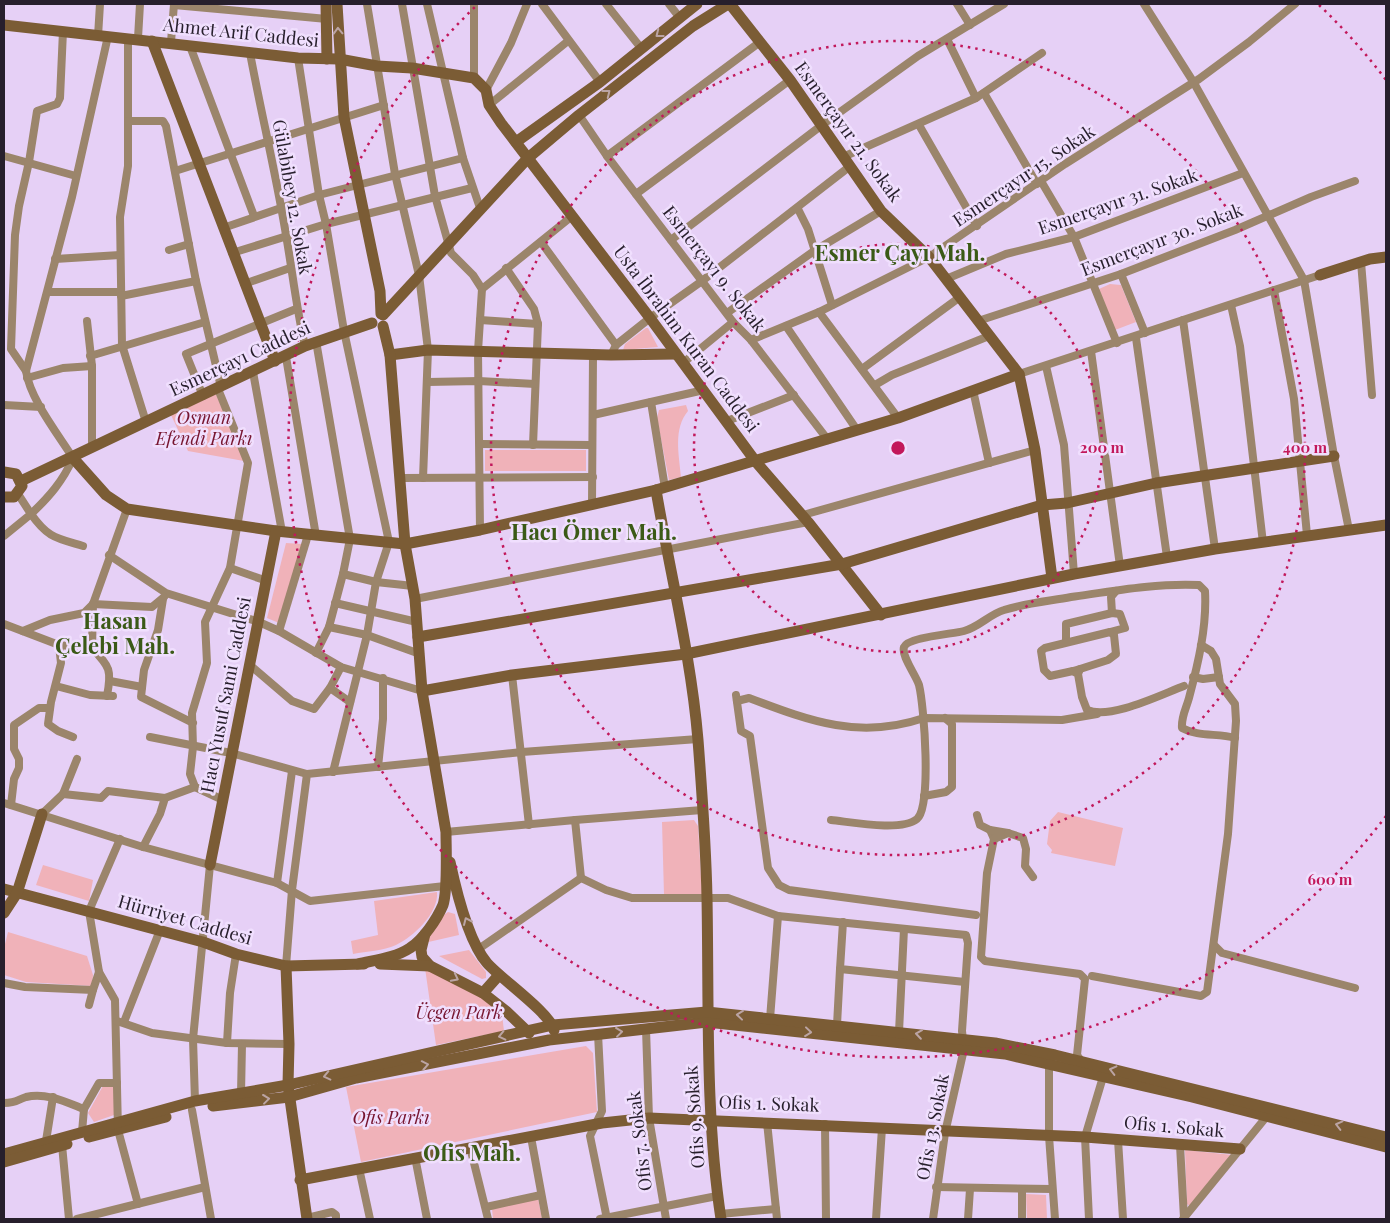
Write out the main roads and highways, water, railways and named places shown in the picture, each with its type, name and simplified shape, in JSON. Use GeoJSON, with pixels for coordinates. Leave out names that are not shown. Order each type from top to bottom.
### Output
{"type":"FeatureCollection","features":[{"type":"Feature","properties":{"kind":"district","name":"Esmer Çayı Mah."},"geometry":{"type":"Point","coordinates":[900,253]}},
{"type":"Feature","properties":{"kind":"district","name":"Hacı Ömer Mah."},"geometry":{"type":"Point","coordinates":[594,532]}},
{"type":"Feature","properties":{"kind":"district","name":"Hasan Çelebi Mah."},"geometry":{"type":"Point","coordinates":[115,634]}},
{"type":"Feature","properties":{"kind":"district","name":"Ofis Mah."},"geometry":{"type":"Point","coordinates":[472,1153]}},
{"type":"Feature","properties":{"kind":"park label","name":"Osman Efendi Parkı"},"geometry":{"type":"Point","coordinates":[204,428]}},
{"type":"Feature","properties":{"kind":"park label","name":"Üçgen Park"},"geometry":{"type":"Point","coordinates":[459,1013]}},
{"type":"Feature","properties":{"kind":"park label","name":"Ofis Parkı"},"geometry":{"type":"Point","coordinates":[391,1118]}}]}
